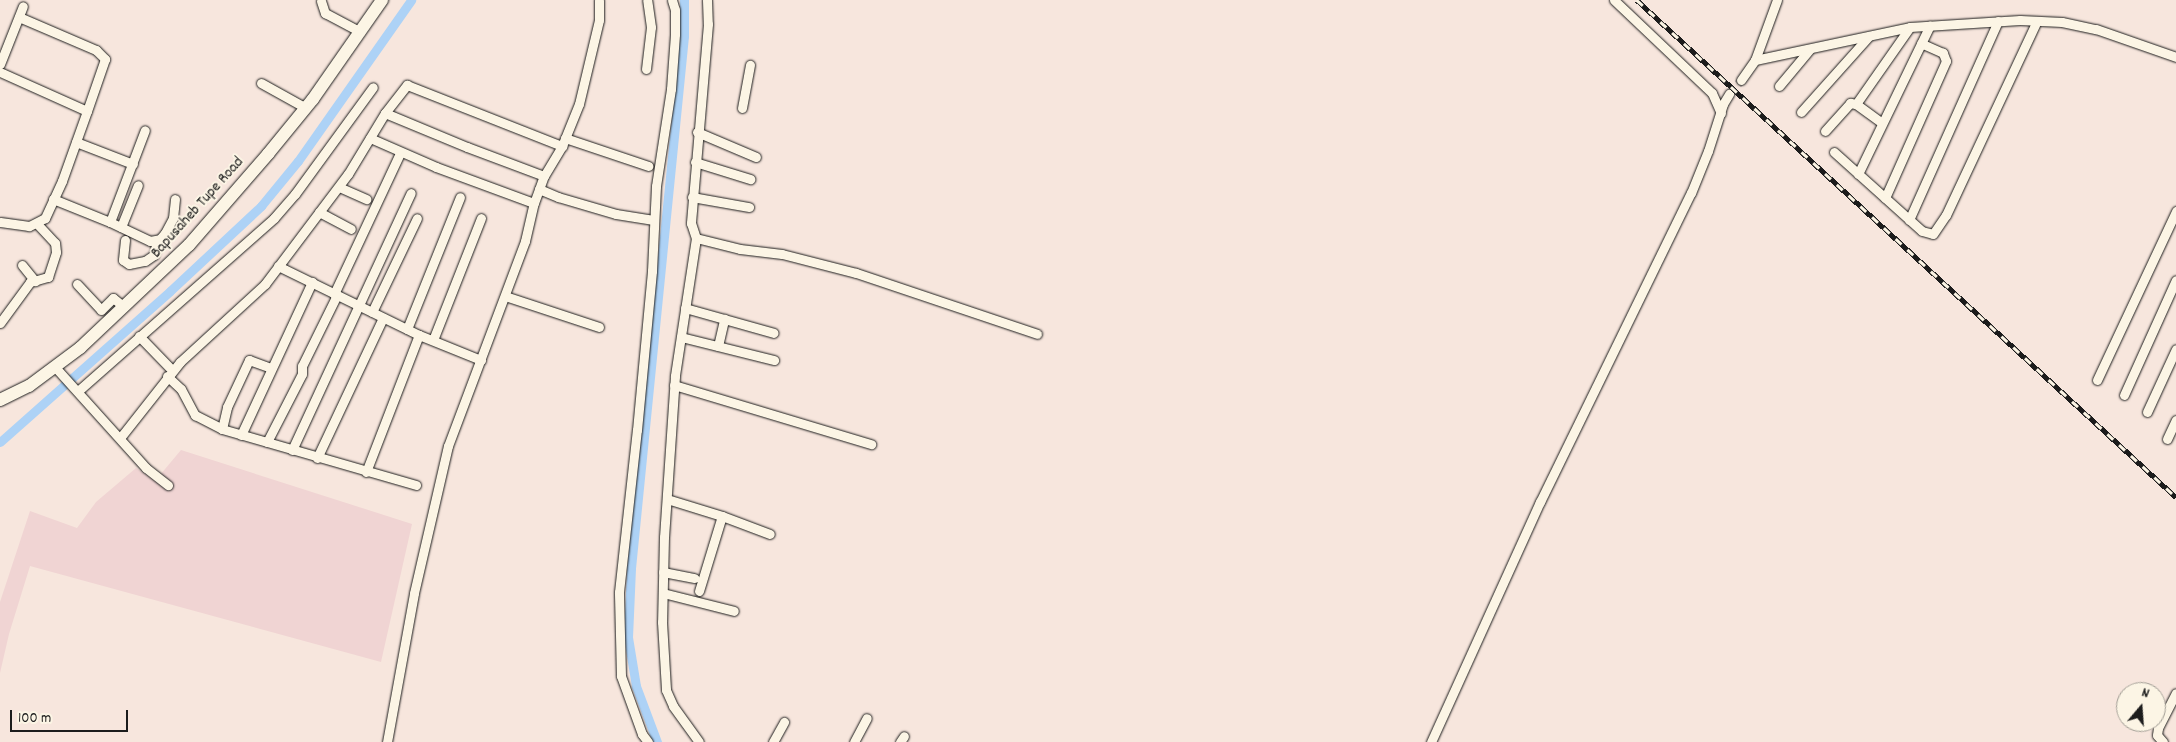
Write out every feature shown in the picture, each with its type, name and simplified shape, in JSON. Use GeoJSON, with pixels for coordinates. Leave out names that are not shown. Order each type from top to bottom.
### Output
{"type":"FeatureCollection","features":[{"type":"Feature","properties":{"kind":"street"},"geometry":{"type":"LineString","coordinates":[[387,742],[414,593],[448,446],[525,241],[539,189],[544,176],[564,142],[579,104],[599,20],[599,0]]}},
{"type":"Feature","properties":{"kind":"street"},"geometry":{"type":"LineString","coordinates":[[646,69],[651,27],[647,0]]}},
{"type":"Feature","properties":{"kind":"street"},"geometry":{"type":"LineString","coordinates":[[648,742],[642,734],[621,676],[619,592],[637,430],[656,186],[670,89],[675,34],[672,0]]}},
{"type":"Feature","properties":{"kind":"street"},"geometry":{"type":"LineString","coordinates":[[699,742],[673,706],[666,690],[663,572],[674,384],[696,238],[691,223],[692,197],[708,24],[707,0]]}},
{"type":"Feature","properties":{"kind":"street"},"geometry":{"type":"LineString","coordinates":[[1614,0],[1712,93],[1721,113]]}},
{"type":"Feature","properties":{"kind":"street"},"geometry":{"type":"LineString","coordinates":[[1741,80],[1755,60],[1777,0]]}},
{"type":"Feature","properties":{"kind":"street"},"geometry":{"type":"LineString","coordinates":[[321,1],[325,13],[360,32]]}},
{"type":"Feature","properties":{"kind":"street","name":"Bapusaheb Tupe Road"},"geometry":{"type":"LineString","coordinates":[[0,400],[57,369],[189,245],[306,108],[360,32],[378,1]]}},
{"type":"Feature","properties":{"kind":"street"},"geometry":{"type":"LineString","coordinates":[[0,64],[2,52],[23,6]]}},
{"type":"Feature","properties":{"kind":"street"},"geometry":{"type":"LineString","coordinates":[[0,222],[30,226],[37,224],[45,218],[76,142],[105,60],[96,50],[19,17]]}},
{"type":"Feature","properties":{"kind":"street"},"geometry":{"type":"LineString","coordinates":[[1755,60],[1910,28],[1998,21],[2062,22],[2096,29],[2176,56]]}},
{"type":"Feature","properties":{"kind":"street"},"geometry":{"type":"LineString","coordinates":[[1909,220],[1998,21]]}},
{"type":"Feature","properties":{"kind":"street"},"geometry":{"type":"LineString","coordinates":[[1834,152],[1909,220],[1927,234],[1933,234],[1937,231],[2037,21]]}},
{"type":"Feature","properties":{"kind":"street"},"geometry":{"type":"LineString","coordinates":[[1858,174],[1930,25]]}},
{"type":"Feature","properties":{"kind":"street"},"geometry":{"type":"LineString","coordinates":[[1856,104],[1910,28]]}},
{"type":"Feature","properties":{"kind":"street"},"geometry":{"type":"LineString","coordinates":[[1800,112],[1869,36]]}},
{"type":"Feature","properties":{"kind":"street"},"geometry":{"type":"LineString","coordinates":[[1885,198],[1946,61],[1943,53],[1921,43]]}},
{"type":"Feature","properties":{"kind":"street"},"geometry":{"type":"LineString","coordinates":[[1779,86],[1810,49]]}},
{"type":"Feature","properties":{"kind":"street"},"geometry":{"type":"LineString","coordinates":[[742,108],[750,65]]}},
{"type":"Feature","properties":{"kind":"street"},"geometry":{"type":"LineString","coordinates":[[0,72],[87,111]]}},
{"type":"Feature","properties":{"kind":"street"},"geometry":{"type":"LineString","coordinates":[[261,83],[306,108]]}},
{"type":"Feature","properties":{"kind":"street"},"geometry":{"type":"LineString","coordinates":[[120,438],[135,421],[170,373],[215,328],[253,296],[278,266],[338,187],[385,113],[404,87],[411,85],[564,142],[648,166]]}},
{"type":"Feature","properties":{"kind":"street"},"geometry":{"type":"LineString","coordinates":[[76,389],[274,218],[295,194],[373,87]]}},
{"type":"Feature","properties":{"kind":"street"},"geometry":{"type":"LineString","coordinates":[[1431,742],[1540,502],[1691,192],[1729,94]]}},
{"type":"Feature","properties":{"kind":"street"},"geometry":{"type":"LineString","coordinates":[[1825,131],[1849,104],[1856,104],[1882,123]]}},
{"type":"Feature","properties":{"kind":"street"},"geometry":{"type":"LineString","coordinates":[[385,113],[420,129],[544,176]]}},
{"type":"Feature","properties":{"kind":"street"},"geometry":{"type":"LineString","coordinates":[[110,222],[145,130]]}},
{"type":"Feature","properties":{"kind":"street"},"geometry":{"type":"LineString","coordinates":[[697,132],[756,157]]}},
{"type":"Feature","properties":{"kind":"street"},"geometry":{"type":"LineString","coordinates":[[370,138],[400,153],[534,203]]}},
{"type":"Feature","properties":{"kind":"street"},"geometry":{"type":"LineString","coordinates":[[76,142],[133,164]]}},
{"type":"Feature","properties":{"kind":"street"},"geometry":{"type":"LineString","coordinates":[[267,442],[302,374],[302,366],[400,153]]}},
{"type":"Feature","properties":{"kind":"street"},"geometry":{"type":"LineString","coordinates":[[695,162],[750,179]]}},
{"type":"Feature","properties":{"kind":"street"},"geometry":{"type":"LineString","coordinates":[[121,227],[138,185]]}},
{"type":"Feature","properties":{"kind":"street"},"geometry":{"type":"LineString","coordinates":[[338,187],[366,199]]}},
{"type":"Feature","properties":{"kind":"street"},"geometry":{"type":"LineString","coordinates":[[539,189],[558,197],[616,214],[654,220]]}},
{"type":"Feature","properties":{"kind":"street"},"geometry":{"type":"LineString","coordinates":[[292,450],[411,193]]}},
{"type":"Feature","properties":{"kind":"street"},"geometry":{"type":"LineString","coordinates":[[407,329],[460,197]]}},
{"type":"Feature","properties":{"kind":"street"},"geometry":{"type":"LineString","coordinates":[[692,197],[749,207]]}},
{"type":"Feature","properties":{"kind":"street"},"geometry":{"type":"LineString","coordinates":[[54,199],[150,241],[157,240],[165,233],[173,218],[175,199]]}},
{"type":"Feature","properties":{"kind":"street"},"geometry":{"type":"LineString","coordinates":[[2097,380],[2176,211]]}},
{"type":"Feature","properties":{"kind":"street"},"geometry":{"type":"LineString","coordinates":[[319,212],[351,229]]}},
{"type":"Feature","properties":{"kind":"street"},"geometry":{"type":"LineString","coordinates":[[372,312],[417,218]]}},
{"type":"Feature","properties":{"kind":"street"},"geometry":{"type":"LineString","coordinates":[[433,340],[481,218]]}},
{"type":"Feature","properties":{"kind":"street"},"geometry":{"type":"LineString","coordinates":[[0,323],[30,282],[48,277],[56,252],[56,243],[37,224]]}},
{"type":"Feature","properties":{"kind":"street"},"geometry":{"type":"LineString","coordinates":[[696,238],[740,249],[782,254],[856,273],[1036,334]]}},
{"type":"Feature","properties":{"kind":"street"},"geometry":{"type":"LineString","coordinates":[[125,240],[122,254],[123,260],[129,264],[146,261],[154,255],[157,240]]}},
{"type":"Feature","properties":{"kind":"street"},"geometry":{"type":"LineString","coordinates":[[22,265],[35,281]]}},
{"type":"Feature","properties":{"kind":"street"},"geometry":{"type":"LineString","coordinates":[[278,266],[383,318],[480,360]]}},
{"type":"Feature","properties":{"kind":"street"},"geometry":{"type":"LineString","coordinates":[[2124,395],[2176,280]]}},
{"type":"Feature","properties":{"kind":"street"},"geometry":{"type":"LineString","coordinates":[[241,435],[312,282]]}},
{"type":"Feature","properties":{"kind":"street"},"geometry":{"type":"LineString","coordinates":[[77,284],[101,310],[113,298],[124,308]]}},
{"type":"Feature","properties":{"kind":"street"},"geometry":{"type":"LineString","coordinates":[[505,296],[599,327]]}},
{"type":"Feature","properties":{"kind":"street"},"geometry":{"type":"LineString","coordinates":[[685,308],[774,333]]}},
{"type":"Feature","properties":{"kind":"street"},"geometry":{"type":"LineString","coordinates":[[318,458],[383,318]]}},
{"type":"Feature","properties":{"kind":"street"},"geometry":{"type":"LineString","coordinates":[[718,346],[724,319]]}},
{"type":"Feature","properties":{"kind":"street"},"geometry":{"type":"LineString","coordinates":[[366,472],[419,334]]}},
{"type":"Feature","properties":{"kind":"street"},"geometry":{"type":"LineString","coordinates":[[139,336],[170,373],[195,415],[222,429],[416,485]]}},
{"type":"Feature","properties":{"kind":"street"},"geometry":{"type":"LineString","coordinates":[[681,336],[774,360]]}},
{"type":"Feature","properties":{"kind":"street"},"geometry":{"type":"LineString","coordinates":[[2147,412],[2176,348]]}},
{"type":"Feature","properties":{"kind":"street"},"geometry":{"type":"LineString","coordinates":[[222,429],[227,407],[249,360],[271,368]]}},
{"type":"Feature","properties":{"kind":"street"},"geometry":{"type":"LineString","coordinates":[[57,369],[146,468],[168,485]]}},
{"type":"Feature","properties":{"kind":"street"},"geometry":{"type":"LineString","coordinates":[[674,384],[871,444]]}},
{"type":"Feature","properties":{"kind":"street"},"geometry":{"type":"LineString","coordinates":[[2167,439],[2176,420]]}},
{"type":"Feature","properties":{"kind":"street"},"geometry":{"type":"LineString","coordinates":[[667,499],[722,516],[770,534]]}},
{"type":"Feature","properties":{"kind":"street"},"geometry":{"type":"LineString","coordinates":[[699,591],[722,516]]}},
{"type":"Feature","properties":{"kind":"street"},"geometry":{"type":"LineString","coordinates":[[663,572],[694,578]]}},
{"type":"Feature","properties":{"kind":"street"},"geometry":{"type":"LineString","coordinates":[[663,594],[734,611]]}},
{"type":"Feature","properties":{"kind":"street"},"geometry":{"type":"LineString","coordinates":[[2163,742],[2157,735],[2158,728],[2176,693]]}},
{"type":"Feature","properties":{"kind":"street"},"geometry":{"type":"LineString","coordinates":[[854,742],[867,718]]}},
{"type":"Feature","properties":{"kind":"street"},"geometry":{"type":"LineString","coordinates":[[773,742],[784,722]]}},
{"type":"Feature","properties":{"kind":"shaded area"},"geometry":{"type":"Polygon","coordinates":[[[181,450],[412,524],[381,662],[30,566],[9,634],[0,673],[0,602],[30,511],[77,528],[96,502],[136,468],[155,481],[181,450]]]}},
{"type":"Feature","properties":{"kind":"waterway"},"geometry":{"type":"LineString","coordinates":[[0,442],[170,291],[261,206],[298,161],[411,0]]}},
{"type":"Feature","properties":{"kind":"waterway"},"geometry":{"type":"LineString","coordinates":[[657,742],[636,686],[628,637],[631,568],[684,36],[684,0]]}},
{"type":"Feature","properties":{"kind":"tunnel"},"geometry":{"type":"LineString","coordinates":[[1729,94],[1741,80]]}},
{"type":"Feature","properties":{"kind":"railway"},"geometry":{"type":"LineString","coordinates":[[1637,0],[2176,497]]}}]}
